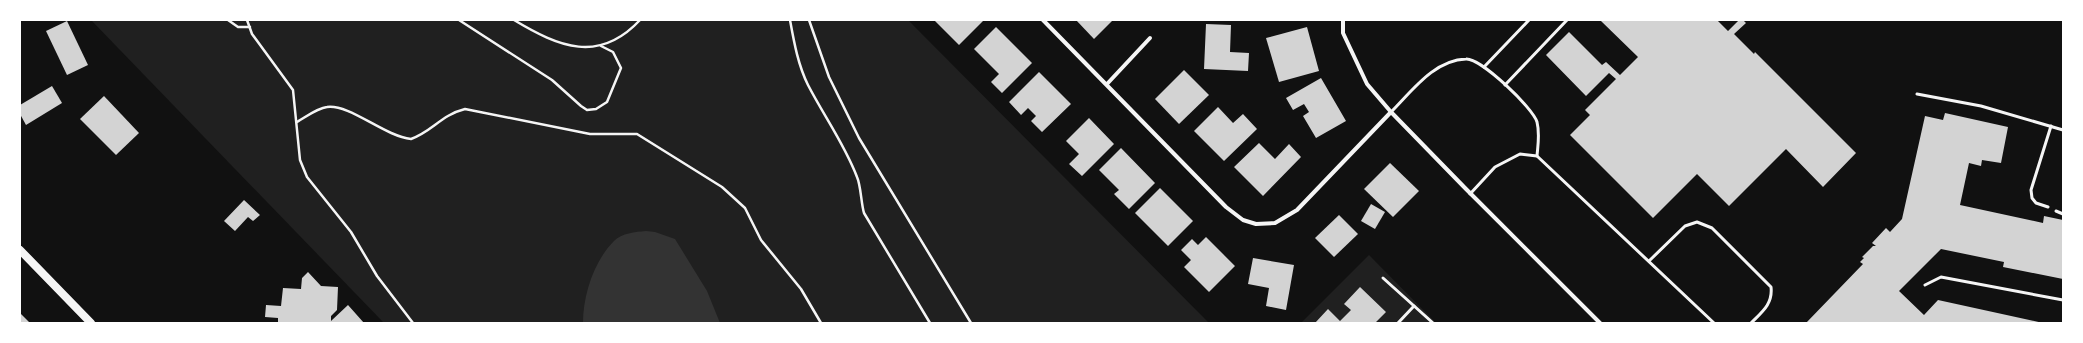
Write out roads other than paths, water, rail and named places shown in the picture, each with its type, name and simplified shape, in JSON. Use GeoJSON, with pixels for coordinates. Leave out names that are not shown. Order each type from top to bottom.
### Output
{"type":"FeatureCollection","features":[{"type":"Feature","properties":{"kind":"main road"},"geometry":{"type":"LineString","coordinates":[[20,250],[91,323]]}},
{"type":"Feature","properties":{"kind":"street"},"geometry":{"type":"LineString","coordinates":[[1043,20],[1226,207],[1243,220],[1256,224],[1275,222],[1297,210],[1391,112]]}},
{"type":"Feature","properties":{"kind":"street"},"geometry":{"type":"LineString","coordinates":[[1342,20],[1344,33],[1367,84],[1391,112],[1470,194],[1600,323]]}},
{"type":"Feature","properties":{"kind":"street"},"geometry":{"type":"LineString","coordinates":[[1107,84],[1150,38]]}},
{"type":"Feature","properties":{"kind":"lane"},"geometry":{"type":"LineString","coordinates":[[1484,67],[1529,20]]}},
{"type":"Feature","properties":{"kind":"lane"},"geometry":{"type":"LineString","coordinates":[[1505,85],[1567,20]]}},
{"type":"Feature","properties":{"kind":"lane"},"geometry":{"type":"LineString","coordinates":[[1391,112],[1432,71],[1444,65],[1467,58],[1484,67],[1505,85],[1536,121],[1539,138],[1536,156]]}},
{"type":"Feature","properties":{"kind":"lane"},"geometry":{"type":"LineString","coordinates":[[1917,94],[1981,106],[2063,130]]}},
{"type":"Feature","properties":{"kind":"lane"},"geometry":{"type":"LineString","coordinates":[[2048,207],[2036,202],[2032,198],[2031,190],[2051,126]]}},
{"type":"Feature","properties":{"kind":"lane"},"geometry":{"type":"LineString","coordinates":[[1470,194],[1495,167],[1520,154],[1536,156],[1714,323]]}},
{"type":"Feature","properties":{"kind":"lane"},"geometry":{"type":"LineString","coordinates":[[2056,211],[2063,214]]}},
{"type":"Feature","properties":{"kind":"lane"},"geometry":{"type":"LineString","coordinates":[[1649,261],[1685,226],[1697,222],[1712,228],[1771,287],[1772,297],[1767,308],[1751,323]]}},
{"type":"Feature","properties":{"kind":"lane"},"geometry":{"type":"LineString","coordinates":[[1925,285],[1941,277],[2063,300]]}},
{"type":"Feature","properties":{"kind":"lane"},"geometry":{"type":"LineString","coordinates":[[1383,278],[1432,323]]}},
{"type":"Feature","properties":{"kind":"lane"},"geometry":{"type":"LineString","coordinates":[[1398,323],[1414,306]]}}]}
